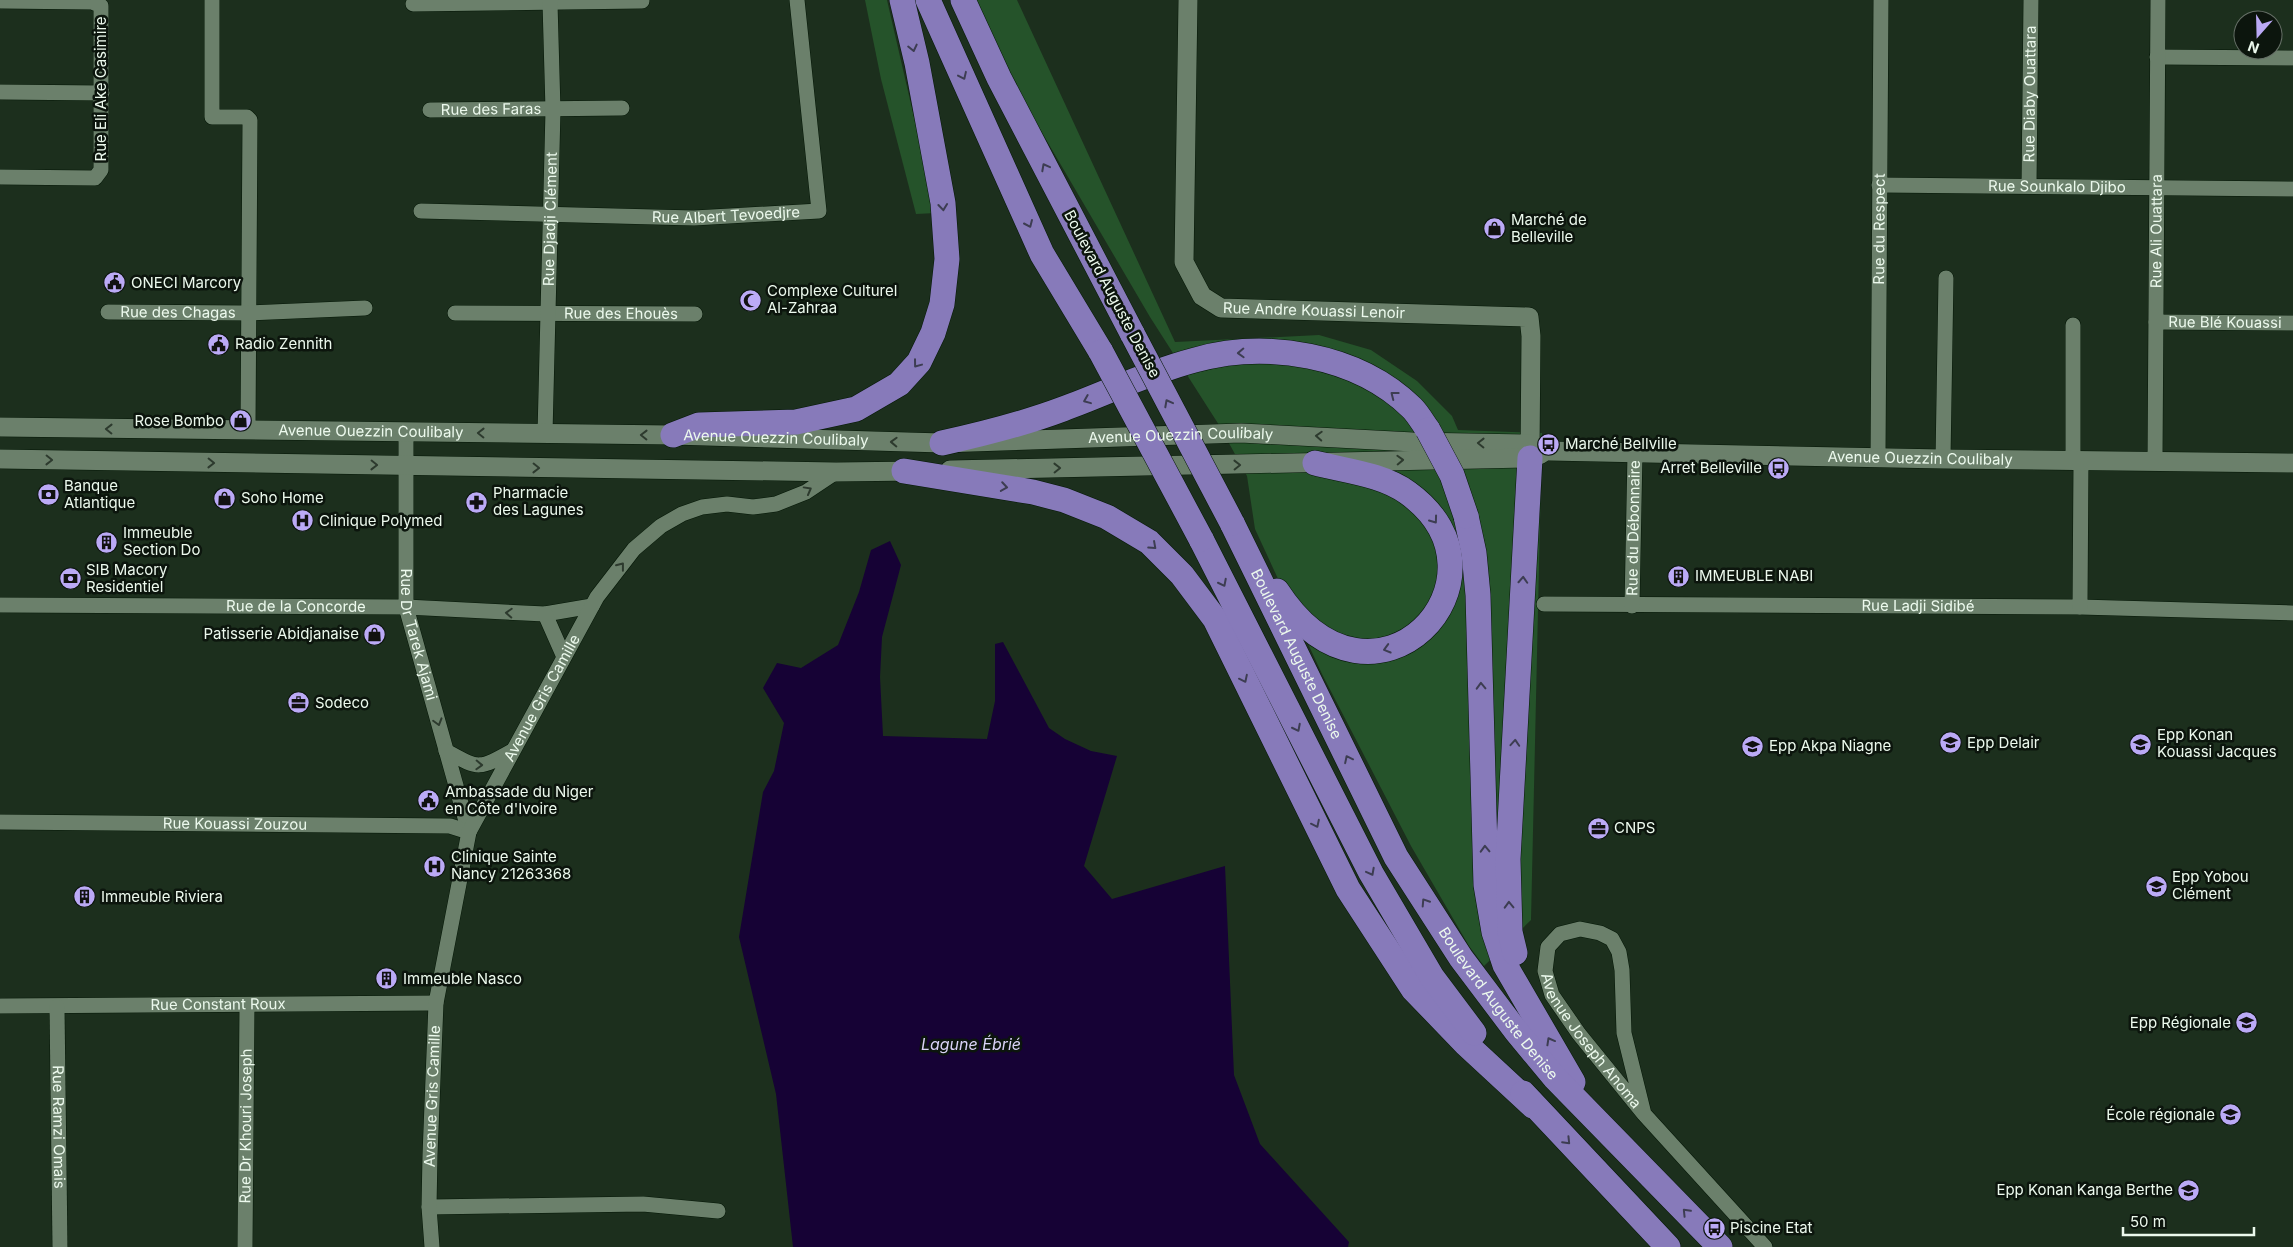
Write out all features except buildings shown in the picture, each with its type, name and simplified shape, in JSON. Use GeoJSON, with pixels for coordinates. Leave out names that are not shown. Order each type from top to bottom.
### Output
{"type":"FeatureCollection","features":[{"type":"Feature","properties":{"kind":"highway"},"geometry":{"type":"LineString","coordinates":[[673,435],[699,425],[796,422],[856,409],[899,384],[920,362],[933,333],[942,304],[947,259],[943,203],[917,62],[902,0]]}},
{"type":"Feature","properties":{"kind":"highway"},"geometry":{"type":"LineString","coordinates":[[928,0],[1042,254],[1101,352],[1201,540],[1371,873],[1432,977],[1497,1063],[1533,1106]]}},
{"type":"Feature","properties":{"kind":"highway","name":"Boulevard Auguste Denise"},"geometry":{"type":"LineString","coordinates":[[963,0],[999,78],[1232,523],[1396,857],[1460,958],[1527,1044],[1556,1078],[1720,1247]]}},
{"type":"Feature","properties":{"kind":"highway"},"geometry":{"type":"LineString","coordinates":[[942,443],[1006,429],[1064,409],[1148,375],[1196,360],[1234,352],[1268,352],[1310,356],[1350,369],[1383,386],[1412,408],[1428,430],[1452,475],[1466,516],[1474,553],[1478,595],[1486,886],[1494,932],[1505,965],[1538,1019],[1591,1114]]}},
{"type":"Feature","properties":{"kind":"highway"},"geometry":{"type":"LineString","coordinates":[[1537,451],[1508,859],[1510,932],[1518,962],[1538,1019]]}},
{"type":"Feature","properties":{"kind":"highway"},"geometry":{"type":"LineString","coordinates":[[1232,523],[1287,607],[1330,643],[1356,652],[1365,652],[1382,651],[1406,642],[1432,618],[1441,605],[1449,581],[1450,557],[1441,529],[1425,507],[1406,492],[1381,479],[1315,464]]}},
{"type":"Feature","properties":{"kind":"highway"},"geometry":{"type":"LineString","coordinates":[[904,471],[1033,492],[1064,500],[1107,517],[1149,542],[1182,575],[1215,619],[1348,889],[1414,989],[1466,1044],[1533,1106],[1668,1247]]}},
{"type":"Feature","properties":{"kind":"street"},"geometry":{"type":"LineString","coordinates":[[212,0],[212,117],[247,117],[250,120],[248,430]]}},
{"type":"Feature","properties":{"kind":"street","name":"Rue Albert Tevoedjre"},"geometry":{"type":"LineString","coordinates":[[422,211],[694,218],[819,211],[797,0]]}},
{"type":"Feature","properties":{"kind":"street","name":"Rue Andre Kouassi Lenoir"},"geometry":{"type":"LineString","coordinates":[[1188,0],[1184,262],[1202,296],[1221,308],[1529,317],[1537,451]]}},
{"type":"Feature","properties":{"kind":"street","name":"Rue du Respect"},"geometry":{"type":"LineString","coordinates":[[1878,458],[1881,0]]}},
{"type":"Feature","properties":{"kind":"street","name":"Rue Diaby Ouattara"},"geometry":{"type":"LineString","coordinates":[[2029,186],[2031,0]]}},
{"type":"Feature","properties":{"kind":"street","name":"Rue Ali Ouattara"},"geometry":{"type":"LineString","coordinates":[[2155,462],[2158,0]]}},
{"type":"Feature","properties":{"kind":"street","name":"Rue Eli Ake Casimire"},"geometry":{"type":"LineString","coordinates":[[0,1],[92,2],[101,6],[102,93],[101,170],[98,176],[95,178],[0,177]]}},
{"type":"Feature","properties":{"kind":"street"},"geometry":{"type":"LineString","coordinates":[[413,4],[642,1]]}},
{"type":"Feature","properties":{"kind":"street","name":"Rue Djadji Clément"},"geometry":{"type":"LineString","coordinates":[[546,434],[547,313],[552,215],[553,110],[550,3]]}},
{"type":"Feature","properties":{"kind":"street"},"geometry":{"type":"LineString","coordinates":[[2157,57],[2293,58]]}},
{"type":"Feature","properties":{"kind":"street"},"geometry":{"type":"LineString","coordinates":[[0,92],[102,93]]}},
{"type":"Feature","properties":{"kind":"street","name":"Rue des Faras"},"geometry":{"type":"LineString","coordinates":[[430,110],[622,108]]}},
{"type":"Feature","properties":{"kind":"street","name":"Rue Sounkalo Djibo"},"geometry":{"type":"LineString","coordinates":[[1879,185],[2293,189]]}},
{"type":"Feature","properties":{"kind":"street"},"geometry":{"type":"LineString","coordinates":[[1943,459],[1946,278]]}},
{"type":"Feature","properties":{"kind":"street","name":"Rue des Chagas"},"geometry":{"type":"LineString","coordinates":[[108,312],[248,314],[365,308]]}},
{"type":"Feature","properties":{"kind":"street","name":"Rue des Ehouès"},"geometry":{"type":"LineString","coordinates":[[455,313],[695,314]]}},
{"type":"Feature","properties":{"kind":"street","name":"Rue Blé Kouassi"},"geometry":{"type":"LineString","coordinates":[[2156,322],[2293,323]]}},
{"type":"Feature","properties":{"kind":"street"},"geometry":{"type":"LineString","coordinates":[[2074,326],[2080,607]]}},
{"type":"Feature","properties":{"kind":"street","name":"Avenue Ouezzin Coulibaly"},"geometry":{"type":"LineString","coordinates":[[0,427],[673,435],[942,443],[1241,433],[1537,451],[1878,458],[2293,463]]}},
{"type":"Feature","properties":{"kind":"street","name":"Rue Dr Tarek Ajami"},"geometry":{"type":"LineString","coordinates":[[406,432],[406,608],[468,832]]}},
{"type":"Feature","properties":{"kind":"street","name":"Avenue Ouezzin Coulibaly"},"geometry":{"type":"LineString","coordinates":[[0,459],[836,472],[1315,464],[1537,451]]}},
{"type":"Feature","properties":{"kind":"street","name":"Rue du Débonnaire"},"geometry":{"type":"LineString","coordinates":[[1632,606],[1635,453]]}},
{"type":"Feature","properties":{"kind":"street","name":"Avenue Gris Camille"},"geometry":{"type":"LineString","coordinates":[[432,1247],[429,1207],[436,1003],[468,832],[592,606],[634,549],[661,526],[682,514],[726,504],[753,507],[776,504],[806,492],[836,472]]}},
{"type":"Feature","properties":{"kind":"street","name":"Rue Ladji Sidibé"},"geometry":{"type":"LineString","coordinates":[[1544,604],[1632,606],[2080,607],[2293,613]]}},
{"type":"Feature","properties":{"kind":"street","name":"Rue de la Concorde"},"geometry":{"type":"LineString","coordinates":[[0,605],[406,608],[544,614],[592,606]]}},
{"type":"Feature","properties":{"kind":"street"},"geometry":{"type":"LineString","coordinates":[[544,614],[564,657]]}},
{"type":"Feature","properties":{"kind":"street"},"geometry":{"type":"LineString","coordinates":[[446,751],[472,765],[480,766],[488,765],[512,751]]}},
{"type":"Feature","properties":{"kind":"street","name":"Rue Kouassi Zouzou"},"geometry":{"type":"LineString","coordinates":[[0,822],[450,826],[468,832]]}},
{"type":"Feature","properties":{"kind":"street","name":"Avenue Joseph Anoma"},"geometry":{"type":"LineString","coordinates":[[1644,1114],[1624,1032],[1622,970],[1619,952],[1612,938],[1600,933],[1580,929],[1560,934],[1548,947],[1545,971],[1552,995],[1579,1034],[1644,1114],[1765,1247]]}},
{"type":"Feature","properties":{"kind":"street","name":"Rue Constant Roux"},"geometry":{"type":"LineString","coordinates":[[0,1006],[247,1006],[436,1003]]}},
{"type":"Feature","properties":{"kind":"street","name":"Rue Dr Khouri Joseph"},"geometry":{"type":"LineString","coordinates":[[245,1247],[247,1006]]}},
{"type":"Feature","properties":{"kind":"street","name":"Rue Ramzi Omais"},"geometry":{"type":"LineString","coordinates":[[57,1007],[60,1247]]}},
{"type":"Feature","properties":{"kind":"street"},"geometry":{"type":"LineString","coordinates":[[429,1207],[643,1204],[718,1212]]}},
{"type":"Feature","properties":{"kind":"green space"},"geometry":{"type":"Polygon","coordinates":[[[865,0],[887,0],[936,213],[916,214],[881,79],[865,0]]]}},
{"type":"Feature","properties":{"kind":"green space"},"geometry":{"type":"Polygon","coordinates":[[[975,0],[1017,0],[1175,342],[1319,335],[1371,350],[1417,381],[1452,416],[1458,430],[1542,433],[1531,920],[1484,966],[1469,946],[1411,846],[1322,674],[1255,529],[1247,476],[1219,425],[1150,317],[1007,73],[975,0]]]}},
{"type":"Feature","properties":{"kind":"water","name":"Lagune Ébrié"},"geometry":{"type":"Polygon","coordinates":[[[890,541],[901,565],[882,637],[880,677],[883,736],[987,739],[995,701],[995,644],[1003,642],[1049,728],[1065,739],[1091,751],[1117,756],[1084,866],[1112,899],[1225,866],[1234,1075],[1260,1144],[1349,1242],[1348,1247],[793,1247],[776,1094],[739,937],[763,792],[774,771],[784,723],[763,688],[777,663],[801,668],[838,645],[859,592],[871,550],[890,541]]]}},
{"type":"Feature","properties":{"kind":"place","name":"Marché de Belleville"},"geometry":{"type":"Point","coordinates":[1495,229]}},
{"type":"Feature","properties":{"kind":"place","name":"ONECI Marcory"},"geometry":{"type":"Point","coordinates":[115,283]}},
{"type":"Feature","properties":{"kind":"place","name":"Complexe Culturel Al-Zahraa"},"geometry":{"type":"Point","coordinates":[751,300]}},
{"type":"Feature","properties":{"kind":"place","name":"Radio Zennith"},"geometry":{"type":"Point","coordinates":[219,344]}},
{"type":"Feature","properties":{"kind":"place","name":"Rose Bombo"},"geometry":{"type":"Point","coordinates":[240,421]}},
{"type":"Feature","properties":{"kind":"place","name":"Marché Bellville"},"geometry":{"type":"Point","coordinates":[1549,444]}},
{"type":"Feature","properties":{"kind":"place","name":"Arret Belleville"},"geometry":{"type":"Point","coordinates":[1778,468]}},
{"type":"Feature","properties":{"kind":"place","name":"Banque Atlantique"},"geometry":{"type":"Point","coordinates":[48,495]}},
{"type":"Feature","properties":{"kind":"place","name":"Soho Home"},"geometry":{"type":"Point","coordinates":[225,498]}},
{"type":"Feature","properties":{"kind":"place","name":"Pharmacie des Lagunes"},"geometry":{"type":"Point","coordinates":[477,502]}},
{"type":"Feature","properties":{"kind":"place","name":"Clinique Polymed"},"geometry":{"type":"Point","coordinates":[303,521]}},
{"type":"Feature","properties":{"kind":"place","name":"Immeuble Section Do"},"geometry":{"type":"Point","coordinates":[107,542]}},
{"type":"Feature","properties":{"kind":"place","name":"IMMEUBLE NABI"},"geometry":{"type":"Point","coordinates":[1679,576]}},
{"type":"Feature","properties":{"kind":"place","name":"SIB Macory Residentiel"},"geometry":{"type":"Point","coordinates":[70,579]}},
{"type":"Feature","properties":{"kind":"place","name":"Patisserie Abidjanaise"},"geometry":{"type":"Point","coordinates":[375,634]}},
{"type":"Feature","properties":{"kind":"place","name":"Sodeco"},"geometry":{"type":"Point","coordinates":[299,703]}},
{"type":"Feature","properties":{"kind":"place","name":"Epp Delair"},"geometry":{"type":"Point","coordinates":[1951,743]}},
{"type":"Feature","properties":{"kind":"place","name":"Epp Konan Kouassi Jacques"},"geometry":{"type":"Point","coordinates":[2141,744]}},
{"type":"Feature","properties":{"kind":"place","name":"Epp Akpa Niagne"},"geometry":{"type":"Point","coordinates":[1753,746]}},
{"type":"Feature","properties":{"kind":"place","name":"Ambassade du Niger en Côte d'Ivoire"},"geometry":{"type":"Point","coordinates":[429,801]}},
{"type":"Feature","properties":{"kind":"place","name":"CNPS"},"geometry":{"type":"Point","coordinates":[1598,828]}},
{"type":"Feature","properties":{"kind":"place","name":"Clinique Sainte Nancy 21263368"},"geometry":{"type":"Point","coordinates":[435,866]}},
{"type":"Feature","properties":{"kind":"place","name":"Epp Yobou Clément"},"geometry":{"type":"Point","coordinates":[2156,886]}},
{"type":"Feature","properties":{"kind":"place","name":"Immeuble Riviera"},"geometry":{"type":"Point","coordinates":[85,897]}},
{"type":"Feature","properties":{"kind":"place","name":"Immeuble Nasco"},"geometry":{"type":"Point","coordinates":[387,979]}},
{"type":"Feature","properties":{"kind":"place","name":"Epp Régionale"},"geometry":{"type":"Point","coordinates":[2247,1023]}},
{"type":"Feature","properties":{"kind":"place","name":"École régionale"},"geometry":{"type":"Point","coordinates":[2231,1115]}},
{"type":"Feature","properties":{"kind":"place","name":"Epp Konan Kanga Berthe"},"geometry":{"type":"Point","coordinates":[2189,1190]}},
{"type":"Feature","properties":{"kind":"place","name":"Piscine Etat"},"geometry":{"type":"Point","coordinates":[1714,1228]}}]}
